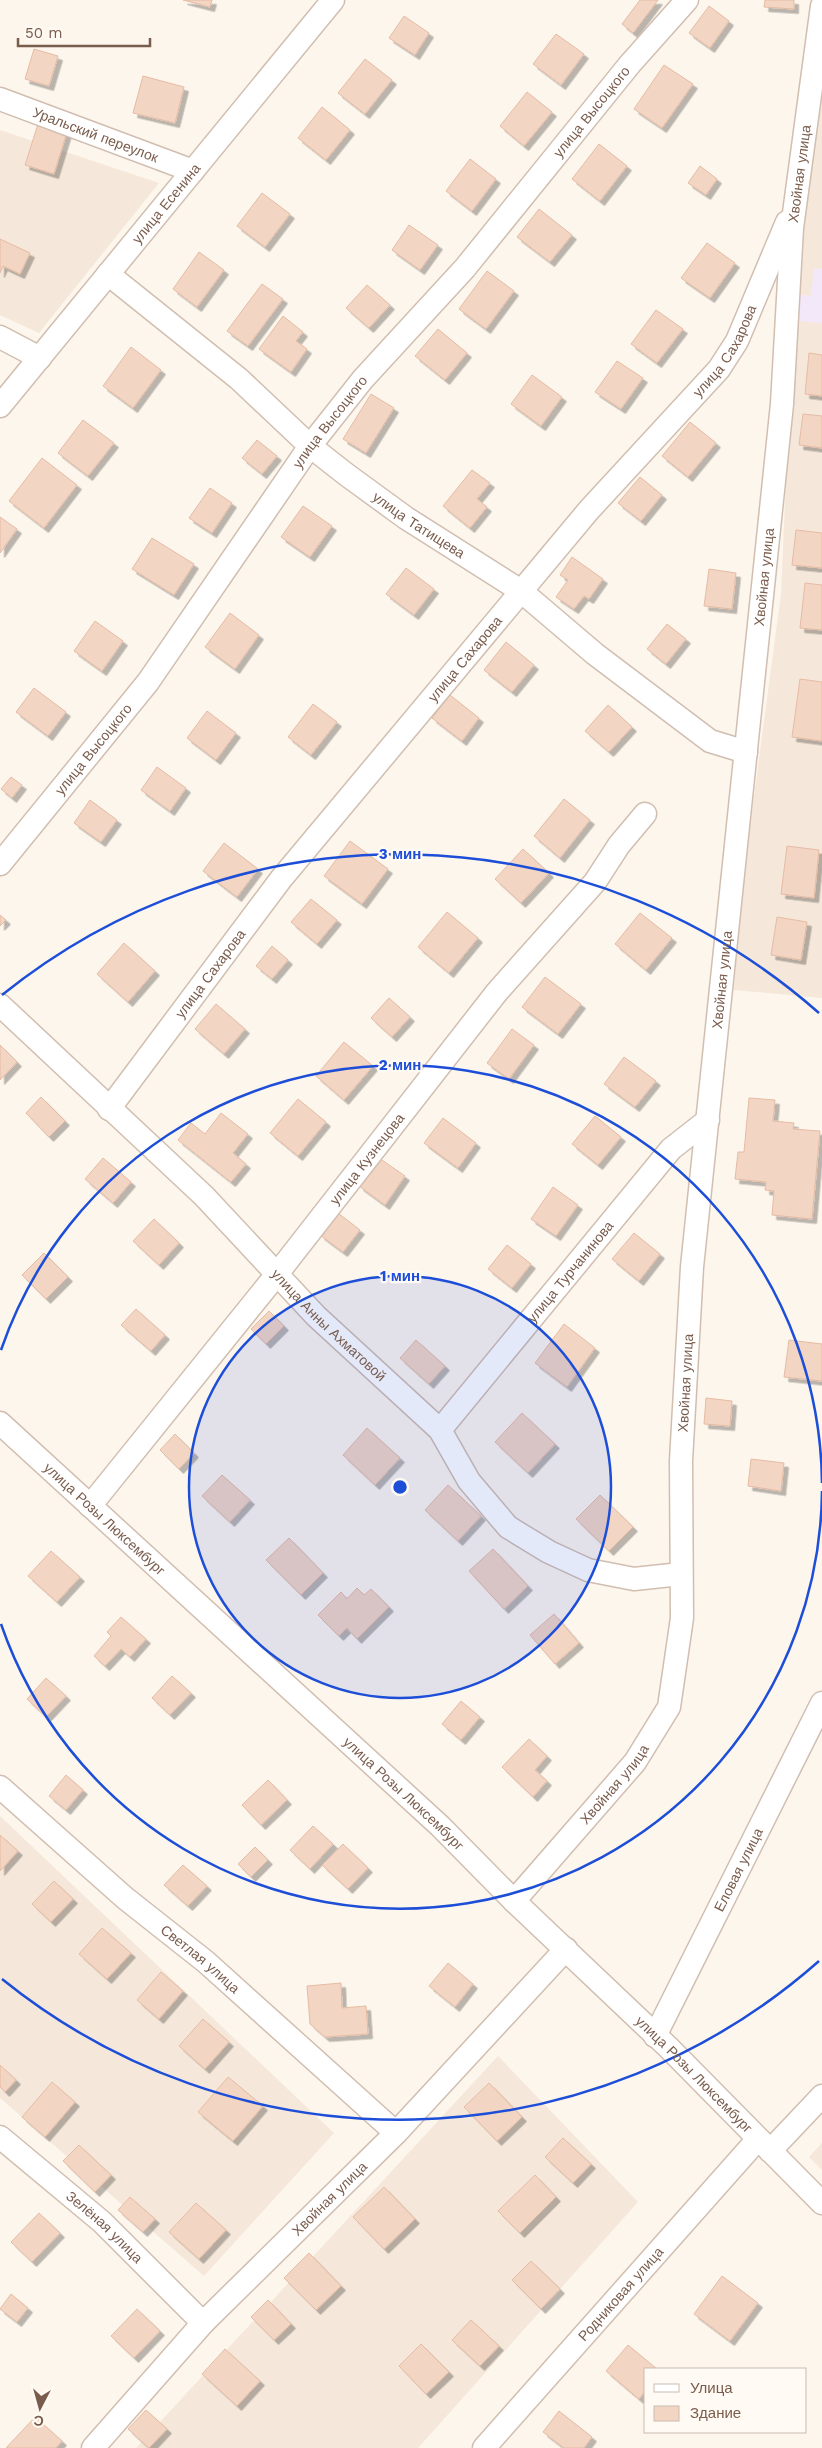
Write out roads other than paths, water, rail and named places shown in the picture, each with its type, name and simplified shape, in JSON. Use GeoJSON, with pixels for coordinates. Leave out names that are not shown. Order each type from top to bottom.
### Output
{"type":"FeatureCollection","features":[{"type":"Feature","properties":{"kind":"street","name":"улица Есенина"},"geometry":{"type":"LineString","coordinates":[[0,406],[333,0]]}},
{"type":"Feature","properties":{"kind":"street","name":"улица Высоцкого"},"geometry":{"type":"LineString","coordinates":[[0,864],[148,682],[310,446],[363,379],[465,268],[630,64],[687,0]]}},
{"type":"Feature","properties":{"kind":"street","name":"Хвойная улица"},"geometry":{"type":"LineString","coordinates":[[514,1901],[635,1762],[668,1707],[682,1618],[680,1461],[692,1267],[782,404],[792,228],[822,6]]}},
{"type":"Feature","properties":{"kind":"street","name":"Уральский переулок"},"geometry":{"type":"LineString","coordinates":[[0,99],[193,171]]}},
{"type":"Feature","properties":{"kind":"street","name":"улица Сахарова"},"geometry":{"type":"LineString","coordinates":[[109,1109],[282,879],[589,510],[719,369],[737,341],[796,200]]}},
{"type":"Feature","properties":{"kind":"street","name":"улица Татищева"},"geometry":{"type":"LineString","coordinates":[[108,274],[240,379],[310,446],[406,518],[521,591],[602,659],[710,741],[746,752]]}},
{"type":"Feature","properties":{"kind":"street"},"geometry":{"type":"LineString","coordinates":[[0,337],[40,358]]}},
{"type":"Feature","properties":{"kind":"street","name":"улица Кузнецова"},"geometry":{"type":"LineString","coordinates":[[90,1506],[277,1274],[497,992],[595,882],[619,845],[646,814]]}},
{"type":"Feature","properties":{"kind":"street","name":"улица Анны Ахматовой"},"geometry":{"type":"LineString","coordinates":[[0,1005],[204,1196],[316,1316],[440,1430],[469,1480],[508,1527],[549,1552],[588,1570],[634,1579],[681,1574]]}},
{"type":"Feature","properties":{"kind":"street","name":"улица Турчанинова"},"geometry":{"type":"LineString","coordinates":[[440,1430],[665,1156],[708,1120]]}},
{"type":"Feature","properties":{"kind":"street","name":"улица Розы Люксембург"},"geometry":{"type":"LineString","coordinates":[[0,1422],[440,1826],[514,1901],[655,2036],[822,2203]]}},
{"type":"Feature","properties":{"kind":"street","name":"Еловая улица"},"geometry":{"type":"LineString","coordinates":[[655,2036],[822,1703]]}},
{"type":"Feature","properties":{"kind":"street","name":"Светлая улица"},"geometry":{"type":"LineString","coordinates":[[0,1787],[125,1898],[206,1962],[396,2133]]}},
{"type":"Feature","properties":{"kind":"street","name":"Хвойная улица"},"geometry":{"type":"LineString","coordinates":[[93,2448],[203,2322],[396,2133],[566,1949]]}},
{"type":"Feature","properties":{"kind":"street","name":"Родниковая улица"},"geometry":{"type":"LineString","coordinates":[[484,2448],[764,2145],[822,2096]]}},
{"type":"Feature","properties":{"kind":"street","name":"Зелёная улица"},"geometry":{"type":"LineString","coordinates":[[0,2137],[102,2222],[203,2322]]}}]}
